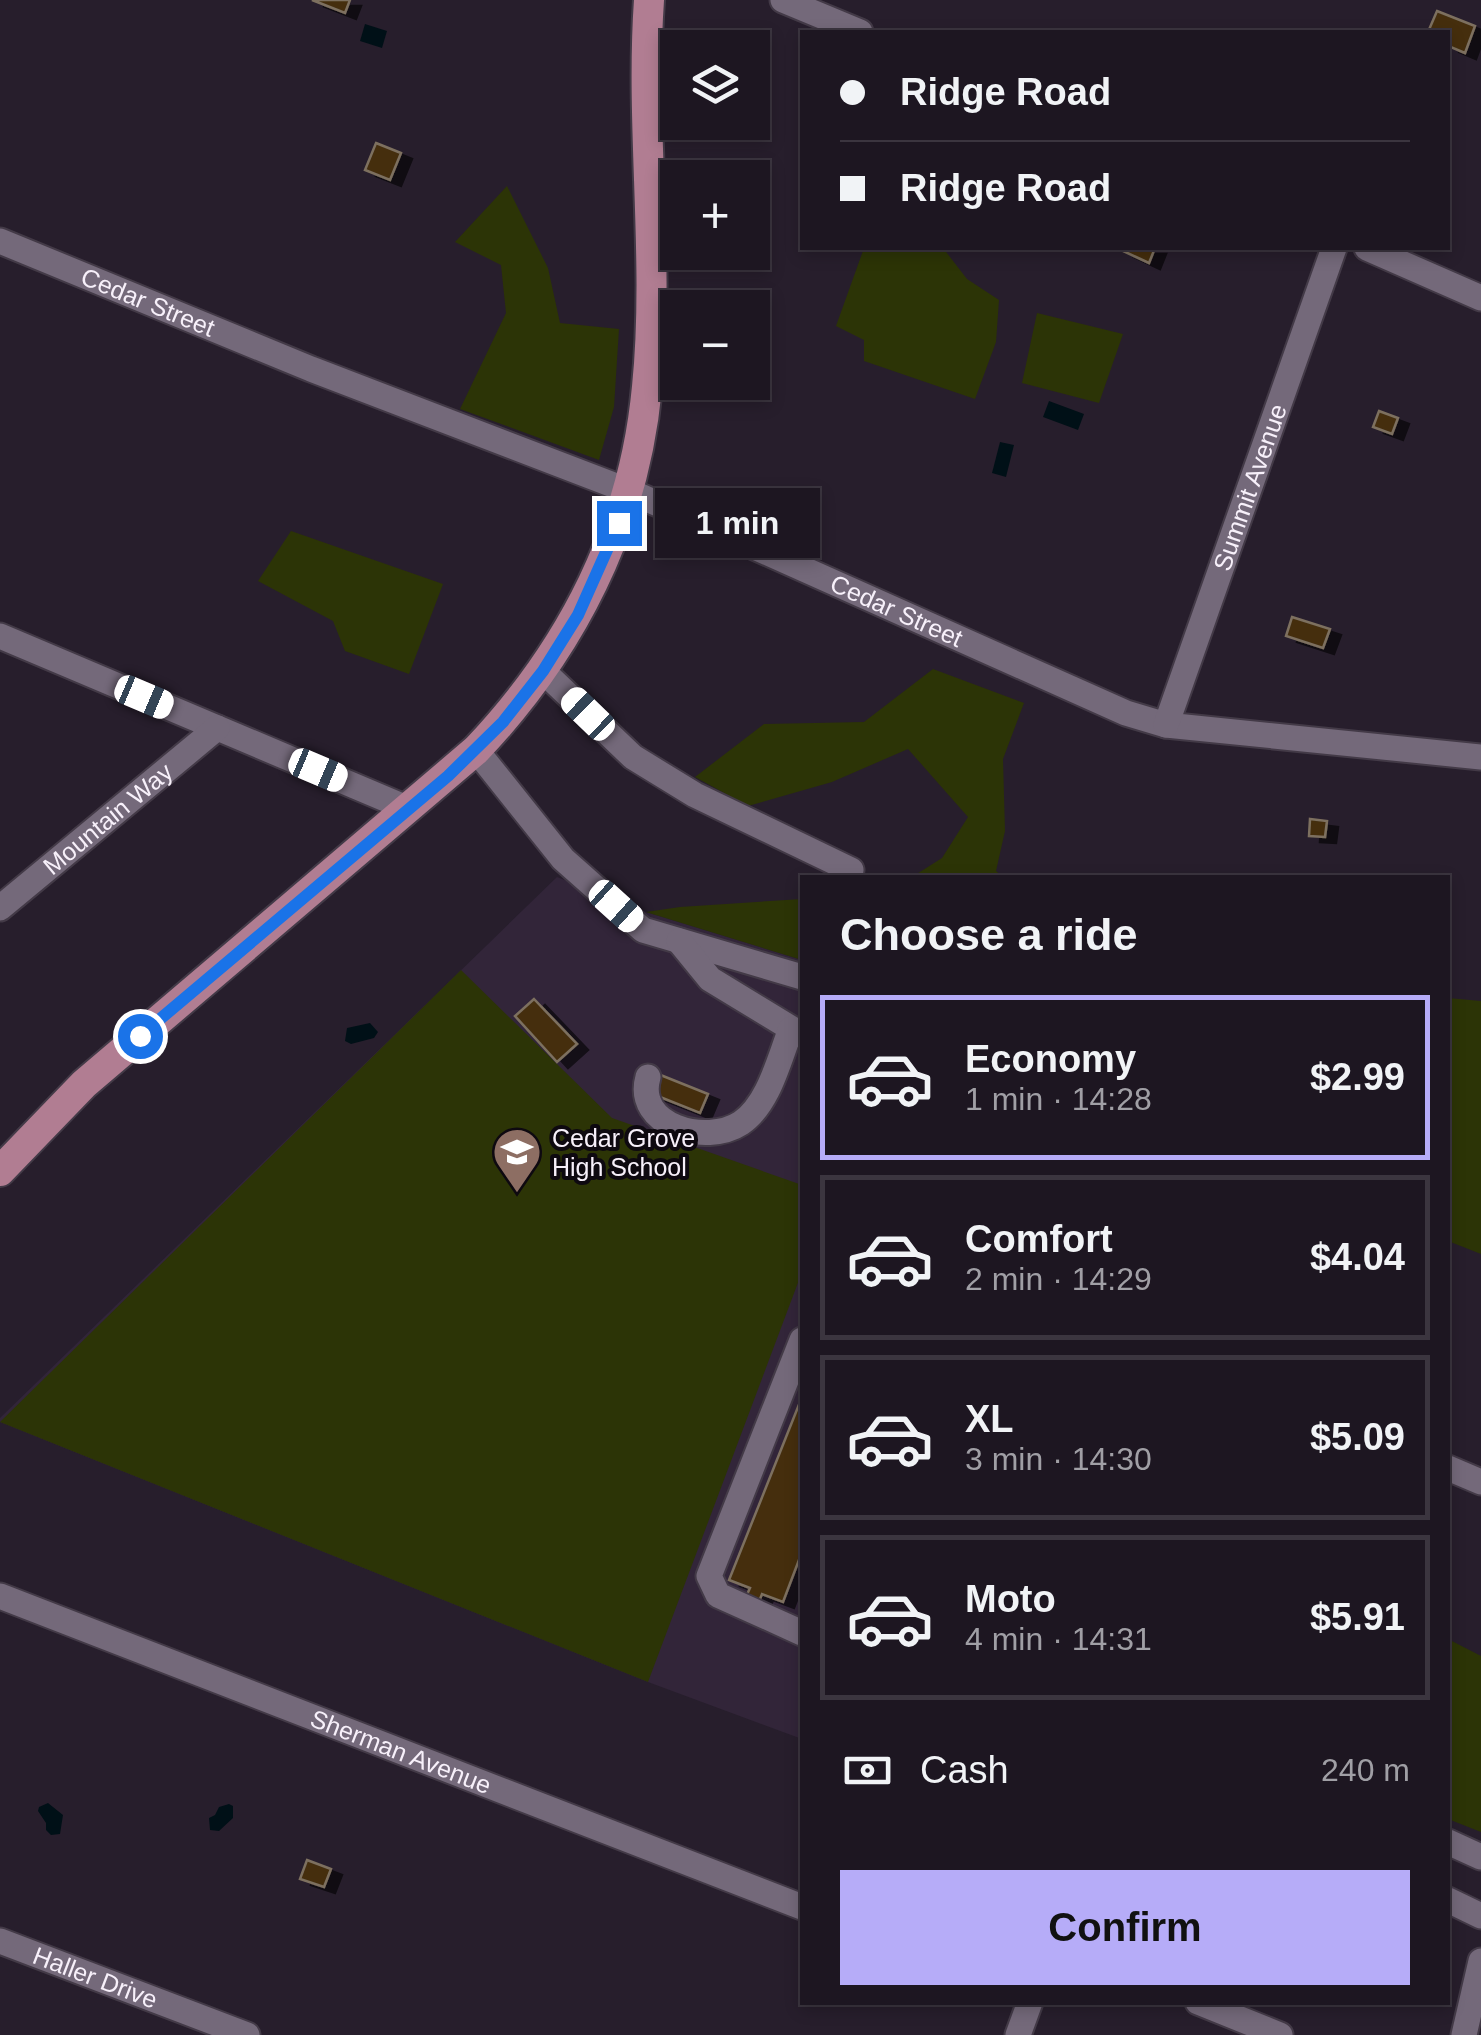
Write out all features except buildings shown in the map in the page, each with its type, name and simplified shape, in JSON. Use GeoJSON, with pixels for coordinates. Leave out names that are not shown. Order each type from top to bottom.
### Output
{"type":"FeatureCollection","features":[{"type":"Feature","properties":{"kind":"main road"},"geometry":{"type":"LineString","coordinates":[[0,1171],[84,1084],[476,750],[543,671],[594,585],[628,491],[644,420],[650,348],[649,0]]}},
{"type":"Feature","properties":{"kind":"street"},"geometry":{"type":"LineString","coordinates":[[783,0],[855,30]]}},
{"type":"Feature","properties":{"kind":"street","name":"Cedar Street"},"geometry":{"type":"LineString","coordinates":[[0,241],[628,491],[1126,712],[1166,726],[1481,757]]}},
{"type":"Feature","properties":{"kind":"street","name":"Summit Avenue"},"geometry":{"type":"LineString","coordinates":[[1166,726],[1333,250]]}},
{"type":"Feature","properties":{"kind":"street"},"geometry":{"type":"LineString","coordinates":[[1371,250],[1481,298]]}},
{"type":"Feature","properties":{"kind":"street"},"geometry":{"type":"LineString","coordinates":[[0,636],[409,808]]}},
{"type":"Feature","properties":{"kind":"street"},"geometry":{"type":"LineString","coordinates":[[543,671],[633,757],[695,795],[851,870]]}},
{"type":"Feature","properties":{"kind":"street","name":"Mountain Way"},"geometry":{"type":"LineString","coordinates":[[0,908],[217,728]]}},
{"type":"Feature","properties":{"kind":"street"},"geometry":{"type":"LineString","coordinates":[[476,750],[563,858],[643,930],[800,975]]}},
{"type":"Feature","properties":{"kind":"street"},"geometry":{"type":"LineString","coordinates":[[648,1077],[646,1103],[656,1115],[688,1131],[723,1132],[760,1105],[797,1032],[710,979],[679,940]]}},
{"type":"Feature","properties":{"kind":"street"},"geometry":{"type":"LineString","coordinates":[[800,1345],[708,1576],[718,1594],[800,1632]]}},
{"type":"Feature","properties":{"kind":"street"},"geometry":{"type":"LineString","coordinates":[[1450,1469],[1481,1482]]}},
{"type":"Feature","properties":{"kind":"street","name":"Sherman Avenue"},"geometry":{"type":"LineString","coordinates":[[0,1596],[800,1905]]}},
{"type":"Feature","properties":{"kind":"street"},"geometry":{"type":"LineString","coordinates":[[1450,1843],[1481,1858]]}},
{"type":"Feature","properties":{"kind":"street"},"geometry":{"type":"LineString","coordinates":[[1450,1901],[1481,1916]]}},
{"type":"Feature","properties":{"kind":"street","name":"Haller Drive"},"geometry":{"type":"LineString","coordinates":[[0,1941],[248,2035]]}},
{"type":"Feature","properties":{"kind":"street"},"geometry":{"type":"LineString","coordinates":[[1464,2035],[1481,1961]]}},
{"type":"Feature","properties":{"kind":"street"},"geometry":{"type":"LineString","coordinates":[[1018,2035],[1029,2005]]}},
{"type":"Feature","properties":{"kind":"street"},"geometry":{"type":"LineString","coordinates":[[1205,2005],[1280,2035]]}},
{"type":"Feature","properties":{"kind":"shaded area"},"geometry":{"type":"Polygon","coordinates":[[[365,24],[387,31],[382,48],[360,41],[365,24]]]}},
{"type":"Feature","properties":{"kind":"shaded area"},"geometry":{"type":"Polygon","coordinates":[[[1049,401],[1084,414],[1078,430],[1043,417],[1049,401]]]}},
{"type":"Feature","properties":{"kind":"shaded area"},"geometry":{"type":"Polygon","coordinates":[[[1000,442],[1014,445],[1006,477],[992,473],[1000,442]]]}},
{"type":"Feature","properties":{"kind":"shaded area","name":"Cedar Grove High School"},"geometry":{"type":"Polygon","coordinates":[[[557,877],[646,912],[800,959],[800,1738],[648,1682],[0,1422],[557,877]]]}},
{"type":"Feature","properties":{"kind":"shaded area"},"geometry":{"type":"Polygon","coordinates":[[[370,1023],[378,1032],[374,1038],[351,1044],[345,1041],[347,1028],[370,1023]]]}},
{"type":"Feature","properties":{"kind":"shaded area"},"geometry":{"type":"Polygon","coordinates":[[[48,1803],[63,1815],[60,1834],[51,1835],[46,1830],[38,1811],[48,1803]]]}},
{"type":"Feature","properties":{"kind":"shaded area"},"geometry":{"type":"Polygon","coordinates":[[[233,1806],[233,1818],[219,1831],[210,1830],[209,1818],[219,1807],[233,1806]]]}},
{"type":"Feature","properties":{"kind":"green space"},"geometry":{"type":"Polygon","coordinates":[[[507,186],[548,268],[560,323],[619,329],[614,407],[599,460],[460,409],[506,313],[501,265],[455,242],[507,186]]]}},
{"type":"Feature","properties":{"kind":"green space"},"geometry":{"type":"Polygon","coordinates":[[[863,250],[945,250],[967,279],[999,300],[996,342],[975,399],[864,361],[864,340],[836,326],[863,250]]]}},
{"type":"Feature","properties":{"kind":"green space"},"geometry":{"type":"Polygon","coordinates":[[[1037,313],[1123,334],[1099,403],[1022,383],[1037,313]]]}},
{"type":"Feature","properties":{"kind":"green space"},"geometry":{"type":"Polygon","coordinates":[[[291,531],[443,584],[409,674],[345,651],[333,621],[258,581],[291,531]]]}},
{"type":"Feature","properties":{"kind":"green space"},"geometry":{"type":"Polygon","coordinates":[[[933,669],[1024,703],[1003,759],[1005,831],[996,871],[1001,875],[915,875],[942,858],[968,817],[908,749],[832,782],[748,806],[695,777],[764,724],[864,722],[933,669]]]}},
{"type":"Feature","properties":{"kind":"green space"},"geometry":{"type":"Polygon","coordinates":[[[800,899],[800,959],[646,912],[800,899]]]}},
{"type":"Feature","properties":{"kind":"green space","name":"Cedar Grove High School"},"geometry":{"type":"Polygon","coordinates":[[[461,970],[612,1118],[800,1184],[800,1277],[648,1682],[0,1422],[461,970]]]}},
{"type":"Feature","properties":{"kind":"green space"},"geometry":{"type":"Polygon","coordinates":[[[1450,998],[1481,1001],[1481,1254],[1450,1242],[1450,998]]]}},
{"type":"Feature","properties":{"kind":"green space"},"geometry":{"type":"Polygon","coordinates":[[[1450,1640],[1481,1656],[1481,1832],[1450,1820],[1450,1640]]]}},
{"type":"Feature","properties":{"kind":"place","name":"Cedar Grove High School"},"geometry":{"type":"Point","coordinates":[517,1194]}},
{"type":"Feature","properties":{"kind":"route"},"geometry":{"type":"LineString","coordinates":[[140,1036],[448,776],[503,722],[562,644],[594,585],[619,523]]}}]}
